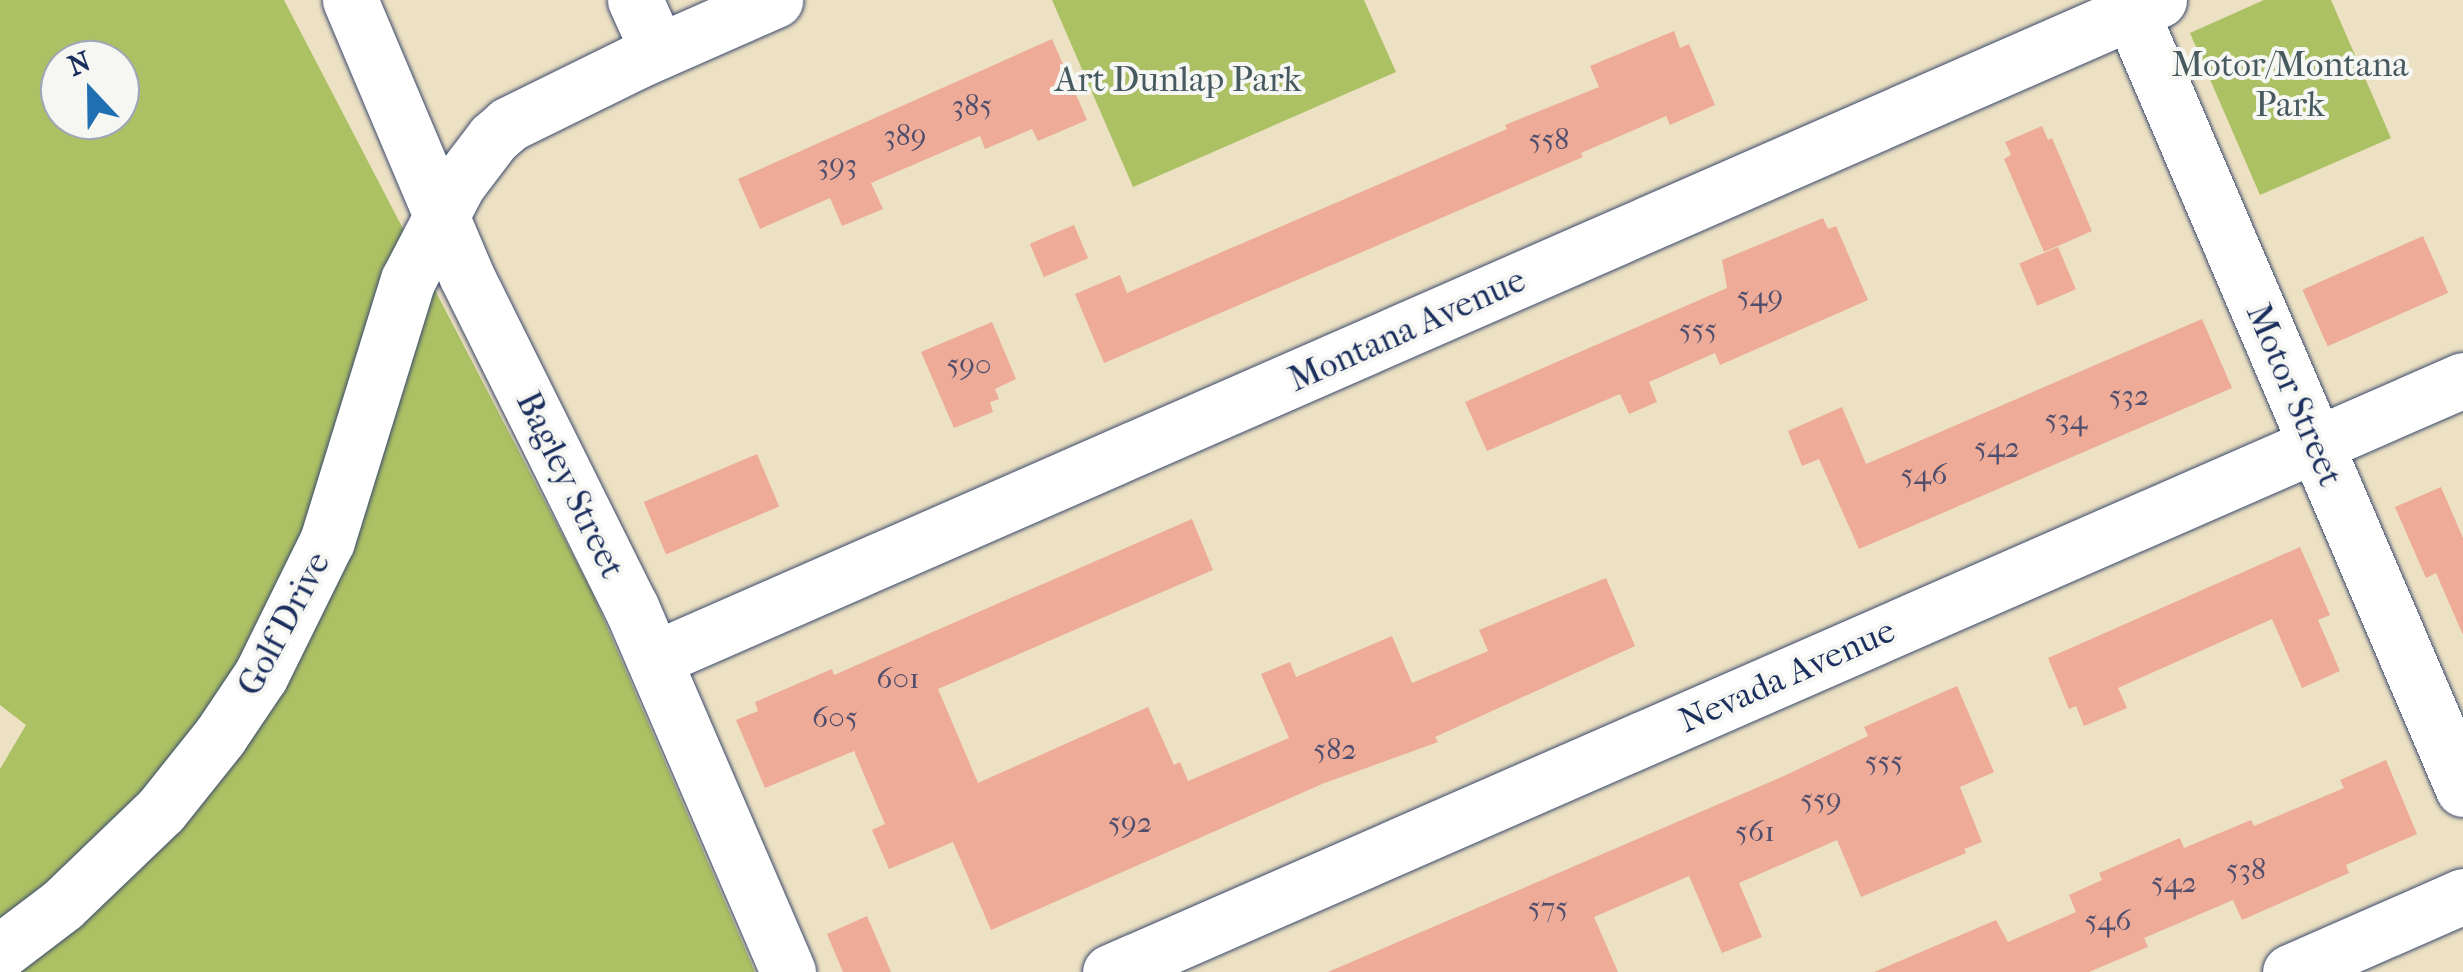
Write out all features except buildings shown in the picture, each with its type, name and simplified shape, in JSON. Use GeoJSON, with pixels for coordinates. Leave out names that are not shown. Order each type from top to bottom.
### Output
{"type":"FeatureCollection","features":[{"type":"Feature","properties":{"kind":"street","name":"Bagley Street"},"geometry":{"type":"LineString","coordinates":[[350,0],[441,216],[654,660],[788,972]]}},
{"type":"Feature","properties":{"kind":"street"},"geometry":{"type":"LineString","coordinates":[[635,0],[658,52]]}},
{"type":"Feature","properties":{"kind":"street","name":"Golf Drive"},"geometry":{"type":"LineString","coordinates":[[0,952],[62,905],[161,810],[220,736],[261,676],[327,542],[408,280],[479,155],[509,124],[775,0]]}},
{"type":"Feature","properties":{"kind":"street","name":"Motor Street"},"geometry":{"type":"LineString","coordinates":[[2138,4],[2315,445],[2463,790]]}},
{"type":"Feature","properties":{"kind":"street","name":"Montana Avenue"},"geometry":{"type":"LineString","coordinates":[[654,660],[2138,4]]}},
{"type":"Feature","properties":{"kind":"street","name":"Nevada Avenue"},"geometry":{"type":"LineString","coordinates":[[1110,972],[2463,380]]}},
{"type":"Feature","properties":{"kind":"street"},"geometry":{"type":"LineString","coordinates":[[2290,972],[2463,896]]}},
{"type":"Feature","properties":{"kind":"green space"},"geometry":{"type":"Polygon","coordinates":[[[0,0],[284,0],[592,592],[755,972],[0,972],[0,769],[26,725],[0,705],[0,0]]]}},
{"type":"Feature","properties":{"kind":"green space","name":"Art Dunlap Park"},"geometry":{"type":"Polygon","coordinates":[[[1052,0],[1364,0],[1396,72],[1133,187],[1052,0]]]}},
{"type":"Feature","properties":{"kind":"green space","name":"Motor/Montana Park"},"geometry":{"type":"Polygon","coordinates":[[[2264,0],[2331,0],[2391,138],[2260,195],[2190,33],[2264,0]]]}}]}
